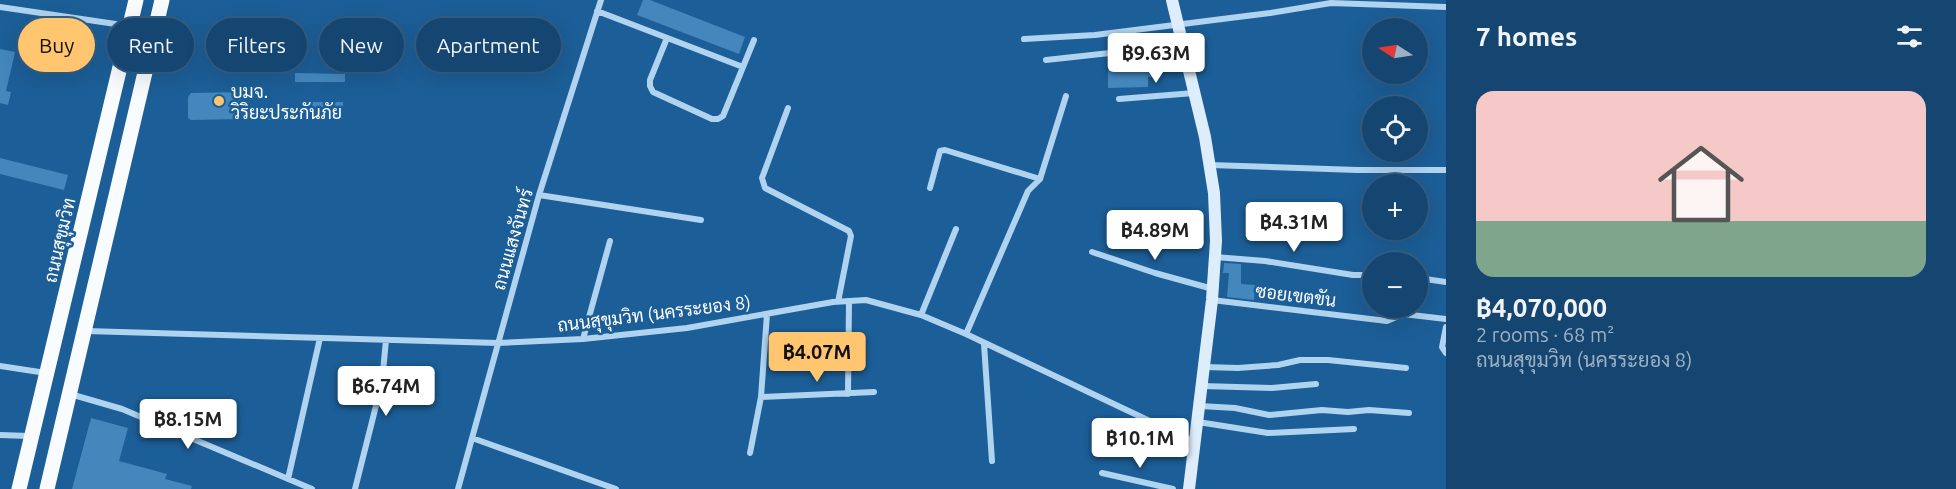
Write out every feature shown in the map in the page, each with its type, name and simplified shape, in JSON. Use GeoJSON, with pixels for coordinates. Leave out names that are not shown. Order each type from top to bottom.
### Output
{"type":"FeatureCollection","features":[{"type":"Feature","properties":{"kind":"main road","name":"ถนนสุขุมวิท"},"geometry":{"type":"LineString","coordinates":[[132,18],[136,0]]}},
{"type":"Feature","properties":{"kind":"main road"},"geometry":{"type":"LineString","coordinates":[[47,489],[162,0]]}},
{"type":"Feature","properties":{"kind":"main road","name":"ถนนสุขุมวิท"},"geometry":{"type":"LineString","coordinates":[[19,489],[119,72]]}},
{"type":"Feature","properties":{"kind":"main road"},"geometry":{"type":"LineString","coordinates":[[86,208],[112,214]]}},
{"type":"Feature","properties":{"kind":"street","name":"ถนนแสงจันทร์"},"geometry":{"type":"LineString","coordinates":[[458,489],[540,195],[601,0]]}},
{"type":"Feature","properties":{"kind":"street"},"geometry":{"type":"LineString","coordinates":[[1172,0],[1210,165],[1214,193],[1213,294],[1189,489]]}},
{"type":"Feature","properties":{"kind":"street"},"geometry":{"type":"LineString","coordinates":[[1024,39],[1095,35],[1270,13],[1319,3],[1446,7]]}},
{"type":"Feature","properties":{"kind":"street"},"geometry":{"type":"LineString","coordinates":[[0,7],[107,23]]}},
{"type":"Feature","properties":{"kind":"street"},"geometry":{"type":"LineString","coordinates":[[597,11],[743,67]]}},
{"type":"Feature","properties":{"kind":"street"},"geometry":{"type":"LineString","coordinates":[[667,38],[650,80],[652,92],[711,119],[718,120],[723,116],[754,40]]}},
{"type":"Feature","properties":{"kind":"street"},"geometry":{"type":"LineString","coordinates":[[1046,60],[1183,45]]}},
{"type":"Feature","properties":{"kind":"street"},"geometry":{"type":"LineString","coordinates":[[1119,99],[1194,93]]}},
{"type":"Feature","properties":{"kind":"street"},"geometry":{"type":"LineString","coordinates":[[966,334],[1028,191],[1040,179],[1066,96]]}},
{"type":"Feature","properties":{"kind":"street"},"geometry":{"type":"LineString","coordinates":[[788,108],[762,178],[763,184],[765,188],[849,231],[851,236],[838,302]]}},
{"type":"Feature","properties":{"kind":"street"},"geometry":{"type":"LineString","coordinates":[[930,188],[940,151],[945,150],[1040,179]]}},
{"type":"Feature","properties":{"kind":"street"},"geometry":{"type":"LineString","coordinates":[[1210,165],[1358,170],[1446,170]]}},
{"type":"Feature","properties":{"kind":"street"},"geometry":{"type":"LineString","coordinates":[[540,195],[701,220]]}},
{"type":"Feature","properties":{"kind":"street"},"geometry":{"type":"LineString","coordinates":[[921,315],[956,228]]}},
{"type":"Feature","properties":{"kind":"street"},"geometry":{"type":"LineString","coordinates":[[583,339],[610,241]]}},
{"type":"Feature","properties":{"kind":"street","name":"ซอยเขตขัน"},"geometry":{"type":"LineString","coordinates":[[1092,252],[1213,294],[1387,321],[1403,314],[1446,319]]}},
{"type":"Feature","properties":{"kind":"street"},"geometry":{"type":"LineString","coordinates":[[1215,257],[1264,261],[1362,275]]}},
{"type":"Feature","properties":{"kind":"street"},"geometry":{"type":"LineString","coordinates":[[1428,279],[1446,282]]}},
{"type":"Feature","properties":{"kind":"street","name":"ถนนสุขุมวิท (นครระยอง 8)"},"geometry":{"type":"LineString","coordinates":[[86,330],[498,343],[583,339],[687,328],[838,302],[866,300],[921,315],[966,334],[1195,442]]}},
{"type":"Feature","properties":{"kind":"street"},"geometry":{"type":"LineString","coordinates":[[848,394],[849,301]]}},
{"type":"Feature","properties":{"kind":"street"},"geometry":{"type":"LineString","coordinates":[[750,453],[761,397],[767,314]]}},
{"type":"Feature","properties":{"kind":"street"},"geometry":{"type":"LineString","coordinates":[[1446,327],[1442,346],[1446,353]]}},
{"type":"Feature","properties":{"kind":"street"},"geometry":{"type":"LineString","coordinates":[[288,479],[320,338]]}},
{"type":"Feature","properties":{"kind":"street"},"geometry":{"type":"LineString","coordinates":[[356,489],[382,382],[386,340]]}},
{"type":"Feature","properties":{"kind":"street"},"geometry":{"type":"LineString","coordinates":[[984,344],[992,461]]}},
{"type":"Feature","properties":{"kind":"street"},"geometry":{"type":"LineString","coordinates":[[1205,367],[1238,368],[1278,365],[1300,360],[1328,360],[1406,368]]}},
{"type":"Feature","properties":{"kind":"street"},"geometry":{"type":"LineString","coordinates":[[0,366],[47,374]]}},
{"type":"Feature","properties":{"kind":"street"},"geometry":{"type":"LineString","coordinates":[[1202,386],[1272,388],[1317,384]]}},
{"type":"Feature","properties":{"kind":"street"},"geometry":{"type":"LineString","coordinates":[[761,397],[874,392]]}},
{"type":"Feature","properties":{"kind":"street"},"geometry":{"type":"LineString","coordinates":[[69,394],[122,409],[312,489]]}},
{"type":"Feature","properties":{"kind":"street"},"geometry":{"type":"LineString","coordinates":[[1200,406],[1234,408],[1269,415],[1322,410],[1409,413]]}},
{"type":"Feature","properties":{"kind":"street"},"geometry":{"type":"LineString","coordinates":[[1198,422],[1268,433],[1354,429]]}},
{"type":"Feature","properties":{"kind":"street"},"geometry":{"type":"LineString","coordinates":[[0,435],[32,436]]}},
{"type":"Feature","properties":{"kind":"street"},"geometry":{"type":"LineString","coordinates":[[472,438],[616,489]]}},
{"type":"Feature","properties":{"kind":"street"},"geometry":{"type":"LineString","coordinates":[[1102,473],[1173,489]]}},
{"type":"Feature","properties":{"kind":"building"},"geometry":{"type":"Polygon","coordinates":[[[643,0],[650,0],[745,37],[739,54],[637,15],[643,0]]]}},
{"type":"Feature","properties":{"kind":"building"},"geometry":{"type":"Polygon","coordinates":[[[0,49],[15,52],[6,91],[11,92],[8,105],[0,103],[0,49]]]}},
{"type":"Feature","properties":{"kind":"building"},"geometry":{"type":"Polygon","coordinates":[[[1144,55],[1144,61],[1152,60],[1153,65],[1153,77],[1148,77],[1148,87],[1108,88],[1108,66],[1121,66],[1121,61],[1132,61],[1132,56],[1144,55]]]}},
{"type":"Feature","properties":{"kind":"building"},"geometry":{"type":"Polygon","coordinates":[[[295,73],[345,74],[345,82],[295,82],[295,73]]]}},
{"type":"Feature","properties":{"kind":"building"},"geometry":{"type":"Polygon","coordinates":[[[241,92],[244,96],[244,107],[312,107],[312,102],[343,102],[343,119],[255,120],[255,108],[242,119],[191,120],[188,118],[188,97],[191,93],[241,92]]]}},
{"type":"Feature","properties":{"kind":"building"},"geometry":{"type":"Polygon","coordinates":[[[0,158],[68,175],[64,190],[0,174],[0,158]]]}},
{"type":"Feature","properties":{"kind":"building"},"geometry":{"type":"Polygon","coordinates":[[[1224,263],[1241,264],[1241,284],[1255,285],[1254,300],[1227,297],[1229,273],[1223,273],[1224,263]]]}},
{"type":"Feature","properties":{"kind":"building"},"geometry":{"type":"Polygon","coordinates":[[[91,418],[128,428],[119,461],[167,474],[165,479],[192,486],[191,489],[72,489],[91,418]]]}},
{"type":"Feature","properties":{"kind":"place","name":"บมจ. วิริยะประกันภัย"},"geometry":{"type":"Point","coordinates":[219,101]}}]}
